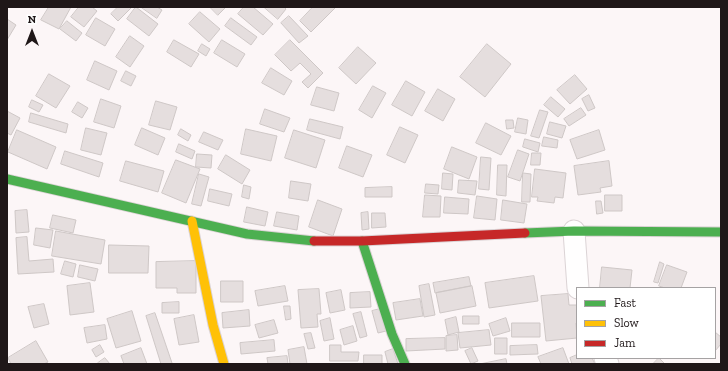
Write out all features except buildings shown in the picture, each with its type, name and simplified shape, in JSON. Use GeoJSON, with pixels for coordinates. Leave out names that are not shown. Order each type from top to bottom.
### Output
{"type":"FeatureCollection","features":[{"type":"Feature","properties":{"kind":"street"},"geometry":{"type":"LineString","coordinates":[[7,179],[247,234],[310,241],[362,241],[574,231],[721,232]]}},
{"type":"Feature","properties":{"kind":"street"},"geometry":{"type":"LineString","coordinates":[[192,222],[213,326],[224,364]]}},
{"type":"Feature","properties":{"kind":"street"},"geometry":{"type":"LineString","coordinates":[[574,231],[578,287]]}},
{"type":"Feature","properties":{"kind":"street"},"geometry":{"type":"LineString","coordinates":[[362,241],[392,334],[405,364]]}},
{"type":"Feature","properties":{"kind":"traffic: fast"},"geometry":{"type":"LineString","coordinates":[[7,179],[247,234],[314,241]]}},
{"type":"Feature","properties":{"kind":"traffic: fast"},"geometry":{"type":"LineString","coordinates":[[525,233],[574,231],[721,232]]}},
{"type":"Feature","properties":{"kind":"traffic: fast"},"geometry":{"type":"LineString","coordinates":[[362,241],[392,334],[405,364]]}},
{"type":"Feature","properties":{"kind":"traffic: slow"},"geometry":{"type":"LineString","coordinates":[[192,221],[213,325],[224,364]]}},
{"type":"Feature","properties":{"kind":"traffic: jam"},"geometry":{"type":"LineString","coordinates":[[314,241],[362,241],[525,233]]}}]}
